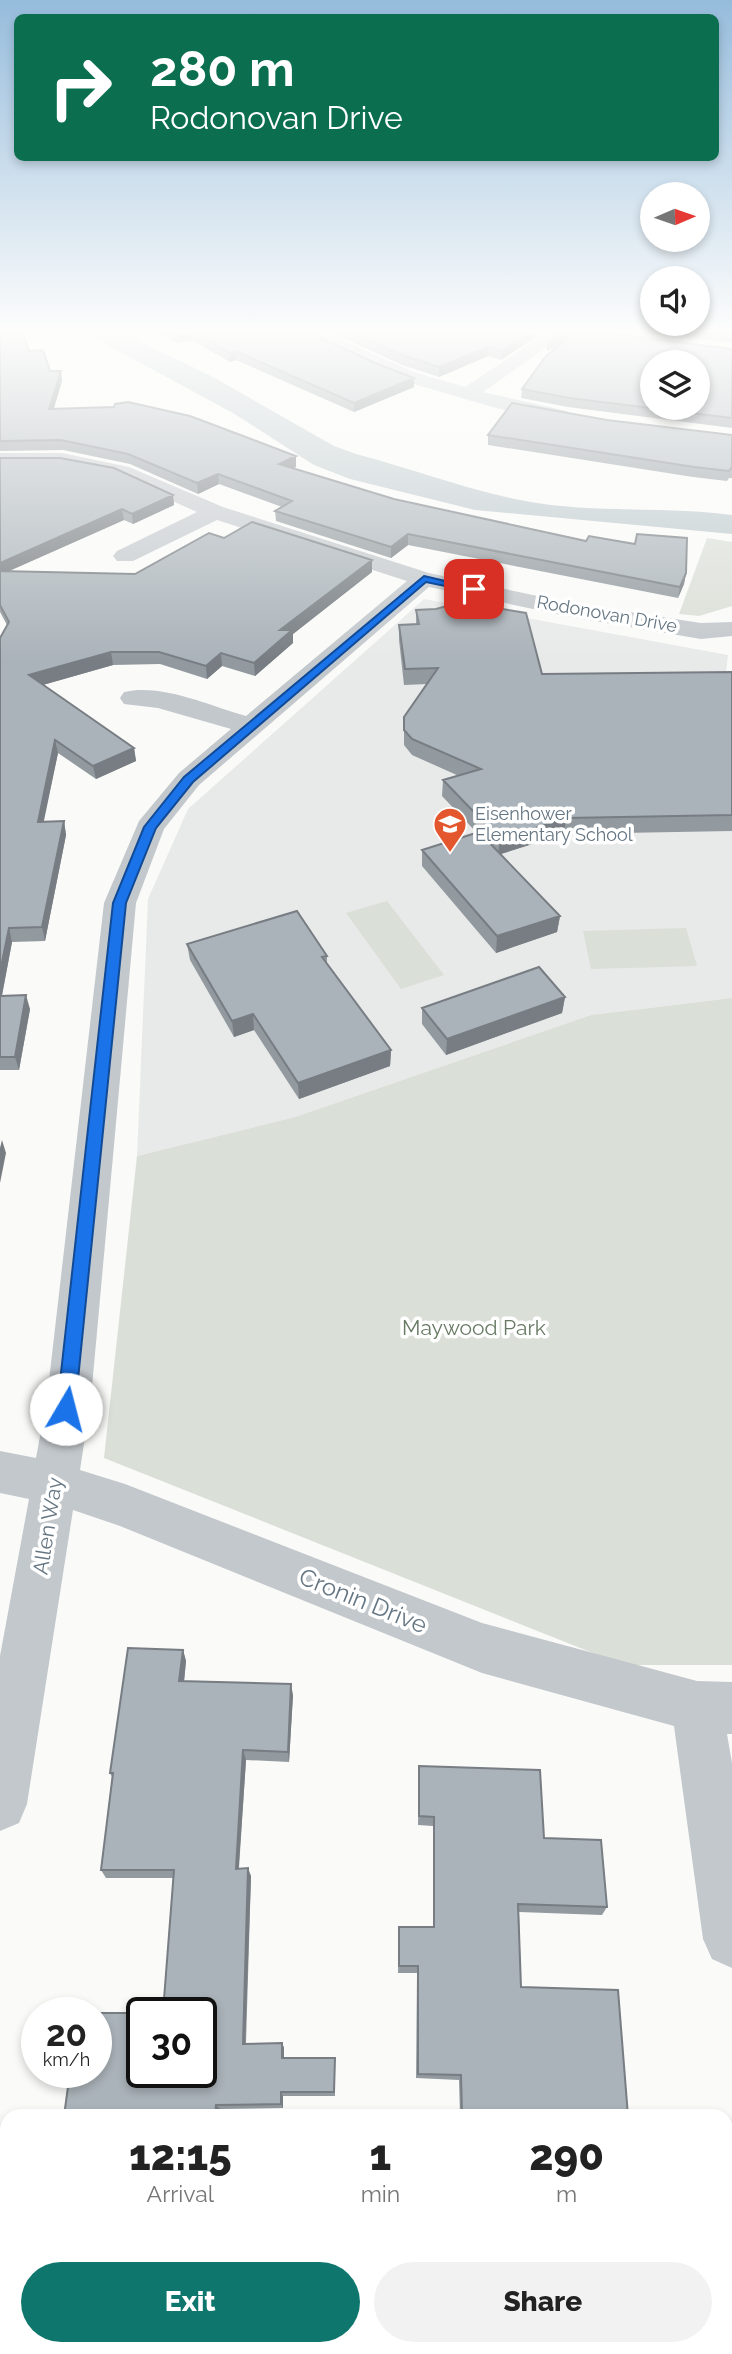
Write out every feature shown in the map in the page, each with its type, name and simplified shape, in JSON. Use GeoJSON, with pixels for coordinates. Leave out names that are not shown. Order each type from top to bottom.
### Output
{"type":"FeatureCollection","features":[{"type":"Feature","properties":{"kind":"street","name":"Rodonovan Drive"},"geometry":{"type":"LineString","coordinates":[[0,459],[61,458],[122,471],[215,512],[424,579],[571,610],[701,631],[732,629]]}},
{"type":"Feature","properties":{"kind":"street"},"geometry":{"type":"LineString","coordinates":[[125,556],[215,512]]}},
{"type":"Feature","properties":{"kind":"street","name":"Allen Way"},"geometry":{"type":"LineString","coordinates":[[0,1804],[69,1398],[120,903],[150,827],[189,779],[424,579]]}},
{"type":"Feature","properties":{"kind":"street"},"geometry":{"type":"LineString","coordinates":[[133,698],[160,700],[250,726]]}},
{"type":"Feature","properties":{"kind":"street","name":"Cronin Drive"},"geometry":{"type":"LineString","coordinates":[[0,1472],[55,1483],[125,1506],[482,1648],[714,1707]]}},
{"type":"Feature","properties":{"kind":"street"},"geometry":{"type":"LineString","coordinates":[[714,1707],[732,1939]]}},
{"type":"Feature","properties":{"kind":"shaded area"},"geometry":{"type":"Polygon","coordinates":[[[278,442],[327,442],[356,454],[477,490],[526,501],[574,507],[732,515],[732,534],[475,510],[350,479],[314,465],[278,442]]]}},
{"type":"Feature","properties":{"kind":"shaded area","name":"Eisenhower Elementary School"},"geometry":{"type":"Polygon","coordinates":[[[424,599],[728,655],[725,682],[732,682],[732,998],[591,1015],[295,1117],[137,1156],[148,899],[188,809],[424,599]]]}},
{"type":"Feature","properties":{"kind":"green space"},"geometry":{"type":"Polygon","coordinates":[[[707,538],[732,542],[732,606],[699,616],[679,614],[707,538]]]}},
{"type":"Feature","properties":{"kind":"green space"},"geometry":{"type":"Polygon","coordinates":[[[387,901],[444,975],[401,989],[346,913],[387,901]]]}},
{"type":"Feature","properties":{"kind":"green space"},"geometry":{"type":"Polygon","coordinates":[[[686,928],[697,966],[591,969],[583,931],[686,928]]]}},
{"type":"Feature","properties":{"kind":"green space","name":"Maywood Park"},"geometry":{"type":"Polygon","coordinates":[[[732,998],[732,1665],[623,1665],[104,1458],[137,1156],[295,1117],[591,1015],[732,998]]]}},
{"type":"Feature","properties":{"kind":"building"},"geometry":{"type":"Polygon","coordinates":[[[70,442],[259,442],[296,456],[279,464],[394,499],[586,541],[589,536],[635,544],[637,534],[687,538],[686,573],[680,587],[408,534],[391,547],[275,511],[292,501],[218,474],[197,483],[128,454],[70,442]]]}},
{"type":"Feature","properties":{"kind":"building"},"geometry":{"type":"Polygon","coordinates":[[[532,442],[732,442],[732,468],[729,471],[532,442]]]}},
{"type":"Feature","properties":{"kind":"building"},"geometry":{"type":"Polygon","coordinates":[[[0,458],[60,458],[114,468],[173,495],[132,514],[122,509],[0,563],[0,458]]]}},
{"type":"Feature","properties":{"kind":"building"},"geometry":{"type":"Polygon","coordinates":[[[252,522],[372,560],[280,630],[292,630],[254,663],[221,653],[206,666],[159,652],[111,652],[29,675],[134,748],[93,766],[55,740],[38,822],[64,821],[42,927],[9,928],[0,972],[0,638],[9,622],[0,605],[0,571],[135,574],[209,533],[224,538],[252,522]]]}},
{"type":"Feature","properties":{"kind":"building"},"geometry":{"type":"Polygon","coordinates":[[[454,604],[473,604],[526,613],[542,674],[732,672],[732,815],[566,818],[500,839],[443,780],[481,769],[412,739],[404,730],[404,717],[438,668],[405,669],[399,625],[419,624],[416,610],[436,609],[454,604]]]}},
{"type":"Feature","properties":{"kind":"building"},"geometry":{"type":"Polygon","coordinates":[[[479,832],[560,916],[497,936],[422,850],[479,832]]]}},
{"type":"Feature","properties":{"kind":"building"},"geometry":{"type":"Polygon","coordinates":[[[297,911],[327,956],[322,957],[391,1050],[298,1083],[253,1014],[232,1021],[187,944],[297,911]]]}},
{"type":"Feature","properties":{"kind":"building"},"geometry":{"type":"Polygon","coordinates":[[[539,967],[565,997],[447,1039],[422,1008],[539,967]]]}},
{"type":"Feature","properties":{"kind":"building"},"geometry":{"type":"Polygon","coordinates":[[[26,995],[15,1057],[0,1057],[0,996],[26,995]]]}},
{"type":"Feature","properties":{"kind":"building"},"geometry":{"type":"Polygon","coordinates":[[[128,1648],[183,1650],[179,1681],[291,1684],[288,1752],[243,1750],[236,1869],[248,1868],[243,2044],[282,2043],[282,2058],[335,2058],[334,2092],[281,2092],[281,2104],[216,2105],[216,2109],[65,2109],[68,2088],[112,2088],[112,2013],[126,2013],[126,2088],[217,2088],[217,1997],[164,1997],[174,1870],[101,1870],[113,1773],[110,1773],[128,1648]]]}},
{"type":"Feature","properties":{"kind":"building"},"geometry":{"type":"Polygon","coordinates":[[[419,1766],[540,1770],[544,1838],[601,1840],[607,1907],[518,1904],[521,1987],[618,1990],[627,2109],[462,2109],[461,2075],[418,2074],[418,1966],[399,1966],[399,1927],[434,1927],[434,1817],[419,1816],[419,1766]]]}},
{"type":"Feature","properties":{"kind":"place","name":"Eisenhower Elementary School"},"geometry":{"type":"Point","coordinates":[450,854]}},
{"type":"Feature","properties":{"kind":"route"},"geometry":{"type":"LineString","coordinates":[[66,1409],[120,903],[150,827],[189,779],[424,579],[474,589]]}}]}
